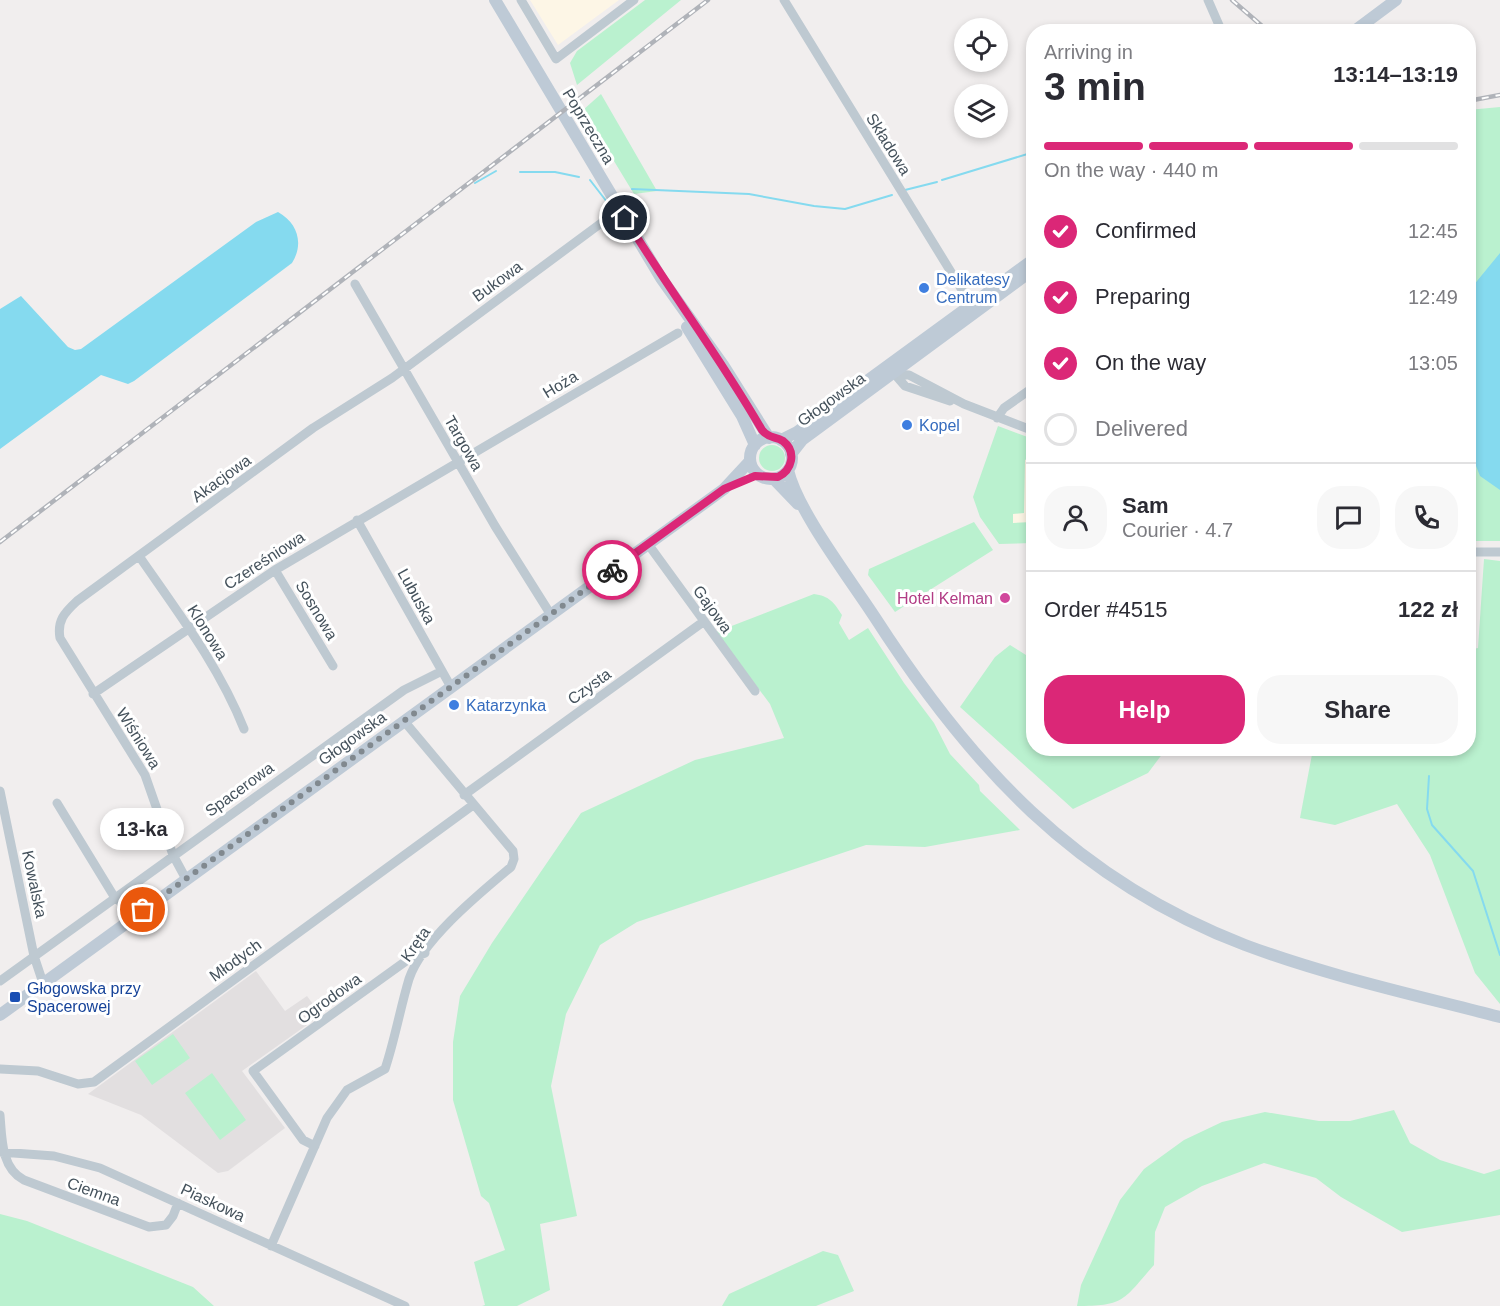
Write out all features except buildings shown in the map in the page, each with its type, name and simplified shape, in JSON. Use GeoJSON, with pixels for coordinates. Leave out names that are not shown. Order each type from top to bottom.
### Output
{"type":"FeatureCollection","features":[{"type":"Feature","properties":{"kind":"main road","name":"Poprzeczna"},"geometry":{"type":"LineString","coordinates":[[495,0],[742,416],[754,438],[754,446]]}},
{"type":"Feature","properties":{"kind":"main road"},"geometry":{"type":"LineString","coordinates":[[1364,24],[1396,0]]}},
{"type":"Feature","properties":{"kind":"main road"},"geometry":{"type":"LineString","coordinates":[[891,370],[970,303],[1026,267]]}},
{"type":"Feature","properties":{"kind":"main road"},"geometry":{"type":"LineString","coordinates":[[891,370],[912,360],[960,325],[1026,269]]}},
{"type":"Feature","properties":{"kind":"main road","name":"Poprzeczna"},"geometry":{"type":"LineString","coordinates":[[661,278],[775,439]]}},
{"type":"Feature","properties":{"kind":"main road","name":"Głogowska"},"geometry":{"type":"LineString","coordinates":[[775,439],[797,432],[891,370]]}},
{"type":"Feature","properties":{"kind":"main road","name":"Głogowska"},"geometry":{"type":"LineString","coordinates":[[791,454],[798,444],[891,370]]}},
{"type":"Feature","properties":{"kind":"main road"},"geometry":{"type":"LineString","coordinates":[[806,511],[774,479],[759,475],[750,461],[754,446],[775,439],[791,454],[788,470],[806,511],[908,668],[962,741],[1009,792],[1089,861],[1167,909],[1244,944],[1321,970],[1500,1017]]}},
{"type":"Feature","properties":{"kind":"main road","name":"Głogowska"},"geometry":{"type":"LineString","coordinates":[[0,1015],[724,489],[750,461]]}},
{"type":"Feature","properties":{"kind":"main road"},"geometry":{"type":"LineString","coordinates":[[774,479],[788,470]]}},
{"type":"Feature","properties":{"kind":"main road","name":"Głogowska"},"geometry":{"type":"LineString","coordinates":[[724,489],[759,475]]}},
{"type":"Feature","properties":{"kind":"street"},"geometry":{"type":"LineString","coordinates":[[521,0],[556,59],[634,0]]}},
{"type":"Feature","properties":{"kind":"street","name":"Składowa"},"geometry":{"type":"LineString","coordinates":[[784,0],[970,303]]}},
{"type":"Feature","properties":{"kind":"street"},"geometry":{"type":"LineString","coordinates":[[1208,0],[1218,24]]}},
{"type":"Feature","properties":{"kind":"street","name":"Bukowa"},"geometry":{"type":"LineString","coordinates":[[404,369],[608,218]]}},
{"type":"Feature","properties":{"kind":"street","name":"Targowa"},"geometry":{"type":"LineString","coordinates":[[355,284],[458,462],[551,615]]}},
{"type":"Feature","properties":{"kind":"street"},"geometry":{"type":"LineString","coordinates":[[960,325],[970,303],[984,307]]}},
{"type":"Feature","properties":{"kind":"street","name":"Hoża"},"geometry":{"type":"LineString","coordinates":[[458,462],[678,333]]}},
{"type":"Feature","properties":{"kind":"street"},"geometry":{"type":"LineString","coordinates":[[912,360],[912,376]]}},
{"type":"Feature","properties":{"kind":"street","name":"Akacjowa"},"geometry":{"type":"LineString","coordinates":[[61,618],[77,601],[321,423],[404,369]]}},
{"type":"Feature","properties":{"kind":"street"},"geometry":{"type":"LineString","coordinates":[[891,370],[912,376],[964,404],[1026,428]]}},
{"type":"Feature","properties":{"kind":"street"},"geometry":{"type":"LineString","coordinates":[[891,370],[905,386],[964,404]]}},
{"type":"Feature","properties":{"kind":"street"},"geometry":{"type":"LineString","coordinates":[[997,418],[1004,408],[1026,393]]}},
{"type":"Feature","properties":{"kind":"street","name":"Czereśniowa"},"geometry":{"type":"LineString","coordinates":[[93,694],[275,570],[458,462]]}},
{"type":"Feature","properties":{"kind":"street","name":"Lubuska"},"geometry":{"type":"LineString","coordinates":[[357,520],[451,687]]}},
{"type":"Feature","properties":{"kind":"street","name":"Gajowa"},"geometry":{"type":"LineString","coordinates":[[648,544],[754,691]]}},
{"type":"Feature","properties":{"kind":"street"},"geometry":{"type":"LineString","coordinates":[[1476,552],[1500,552]]}},
{"type":"Feature","properties":{"kind":"street","name":"Klonowa"},"geometry":{"type":"LineString","coordinates":[[139,556],[189,628],[234,704],[244,729]]}},
{"type":"Feature","properties":{"kind":"street","name":"Sosnowa"},"geometry":{"type":"LineString","coordinates":[[275,570],[333,666]]}},
{"type":"Feature","properties":{"kind":"street","name":"Wiśniowa"},"geometry":{"type":"LineString","coordinates":[[61,618],[58,628],[60,638],[145,775],[173,855],[186,879]]}},
{"type":"Feature","properties":{"kind":"street","name":"Czysta"},"geometry":{"type":"LineString","coordinates":[[464,795],[703,622]]}},
{"type":"Feature","properties":{"kind":"street","name":"Spacerowa"},"geometry":{"type":"LineString","coordinates":[[0,981],[404,690],[442,671]]}},
{"type":"Feature","properties":{"kind":"street","name":"Kręta"},"geometry":{"type":"LineString","coordinates":[[271,1246],[327,1118],[347,1090],[385,1069],[396,1037],[410,977],[425,953],[460,909],[511,867],[514,859],[513,851],[404,721]]}},
{"type":"Feature","properties":{"kind":"street","name":"Kowalska"},"geometry":{"type":"LineString","coordinates":[[0,791],[34,956],[43,983]]}},
{"type":"Feature","properties":{"kind":"street"},"geometry":{"type":"LineString","coordinates":[[57,803],[116,897],[132,918]]}},
{"type":"Feature","properties":{"kind":"street","name":"Młodych"},"geometry":{"type":"LineString","coordinates":[[0,1069],[38,1071],[78,1084],[94,1082],[473,805]]}},
{"type":"Feature","properties":{"kind":"street","name":"Ogrodowa"},"geometry":{"type":"LineString","coordinates":[[315,1146],[303,1140],[253,1071],[406,961],[425,953]]}},
{"type":"Feature","properties":{"kind":"street"},"geometry":{"type":"LineString","coordinates":[[0,1115],[2,1152]]}},
{"type":"Feature","properties":{"kind":"street","name":"Piaskowa"},"geometry":{"type":"LineString","coordinates":[[2,1152],[54,1156],[79,1161],[178,1203],[405,1306]]}},
{"type":"Feature","properties":{"kind":"street","name":"Ciemna"},"geometry":{"type":"LineString","coordinates":[[2,1152],[14,1174],[24,1180],[149,1227],[165,1226],[173,1216],[178,1203]]}},
{"type":"Feature","properties":{"kind":"shaded area"},"geometry":{"type":"Polygon","coordinates":[[[530,0],[619,0],[558,45],[530,0]]]}},
{"type":"Feature","properties":{"kind":"shaded area"},"geometry":{"type":"Polygon","coordinates":[[[1008,430],[1026,436],[1026,535],[1007,536],[1008,430]]]}},
{"type":"Feature","properties":{"kind":"shaded area"},"geometry":{"type":"Polygon","coordinates":[[[256,971],[285,1011],[307,996],[321,1015],[242,1071],[285,1128],[228,1171],[218,1173],[141,1115],[88,1094],[256,971]]]}},
{"type":"Feature","properties":{"kind":"green space"},"geometry":{"type":"Polygon","coordinates":[[[645,0],[681,0],[577,85],[570,63],[577,51],[645,0]]]}},
{"type":"Feature","properties":{"kind":"green space"},"geometry":{"type":"Polygon","coordinates":[[[601,94],[657,191],[634,194],[583,110],[601,94]]]}},
{"type":"Feature","properties":{"kind":"green space"},"geometry":{"type":"Polygon","coordinates":[[[1500,107],[1500,541],[1476,541],[1476,109],[1500,107]]]}},
{"type":"Feature","properties":{"kind":"green space"},"geometry":{"type":"Polygon","coordinates":[[[998,426],[1026,436],[1024,513],[1013,514],[1013,523],[1026,522],[1026,543],[999,544],[980,517],[973,497],[998,426]]]}},
{"type":"Feature","properties":{"kind":"green space"},"geometry":{"type":"Polygon","coordinates":[[[772,445],[781,449],[785,458],[781,467],[772,471],[763,467],[759,458],[763,449],[772,445]]]}},
{"type":"Feature","properties":{"kind":"green space"},"geometry":{"type":"Polygon","coordinates":[[[974,522],[993,550],[895,612],[868,575],[869,569],[974,522]]]}},
{"type":"Feature","properties":{"kind":"green space"},"geometry":{"type":"Polygon","coordinates":[[[1484,559],[1500,561],[1500,1004],[1475,973],[1430,855],[1397,804],[1335,825],[1300,818],[1312,756],[1476,756],[1476,648],[1478,648],[1484,559]]]}},
{"type":"Feature","properties":{"kind":"green space"},"geometry":{"type":"Polygon","coordinates":[[[814,594],[831,600],[842,615],[839,623],[849,640],[868,628],[904,683],[934,723],[950,754],[979,785],[980,791],[1020,830],[925,847],[866,845],[637,922],[600,945],[566,1014],[551,1086],[577,1216],[540,1224],[550,1290],[517,1306],[482,1306],[485,1305],[474,1262],[505,1250],[489,1203],[481,1196],[453,1100],[453,1042],[460,996],[492,943],[581,813],[695,760],[784,738],[770,704],[716,632],[814,594]]]}},
{"type":"Feature","properties":{"kind":"green space"},"geometry":{"type":"Polygon","coordinates":[[[1010,645],[1026,655],[1026,756],[1161,756],[1148,773],[1073,809],[960,707],[995,657],[1010,645]]]}},
{"type":"Feature","properties":{"kind":"green space"},"geometry":{"type":"Polygon","coordinates":[[[173,1034],[190,1058],[152,1085],[135,1061],[173,1034]]]}},
{"type":"Feature","properties":{"kind":"green space"},"geometry":{"type":"Polygon","coordinates":[[[212,1073],[246,1120],[220,1140],[185,1093],[212,1073]]]}},
{"type":"Feature","properties":{"kind":"green space"},"geometry":{"type":"Polygon","coordinates":[[[1394,1110],[1410,1143],[1440,1160],[1484,1174],[1500,1169],[1500,1215],[1402,1232],[1341,1197],[1316,1178],[1264,1163],[1202,1186],[1165,1207],[1155,1232],[1154,1265],[1136,1286],[1122,1299],[1114,1302],[1105,1305],[1077,1306],[1081,1285],[1120,1200],[1144,1169],[1184,1140],[1222,1122],[1265,1112],[1319,1121],[1350,1121],[1394,1110]]]}},
{"type":"Feature","properties":{"kind":"green space"},"geometry":{"type":"Polygon","coordinates":[[[0,1214],[27,1221],[193,1287],[214,1306],[0,1306],[0,1214]]]}},
{"type":"Feature","properties":{"kind":"green space"},"geometry":{"type":"Polygon","coordinates":[[[823,1251],[838,1255],[854,1291],[816,1306],[722,1306],[729,1294],[823,1251]]]}},
{"type":"Feature","properties":{"kind":"water"},"geometry":{"type":"Polygon","coordinates":[[[278,212],[290,222],[297,234],[298,249],[292,263],[134,381],[128,384],[101,375],[0,449],[0,309],[21,296],[68,347],[75,350],[81,349],[256,222],[278,212]]]}},
{"type":"Feature","properties":{"kind":"water"},"geometry":{"type":"Polygon","coordinates":[[[1500,253],[1500,490],[1480,476],[1476,466],[1476,282],[1500,253]]]}},
{"type":"Feature","properties":{"kind":"waterway"},"geometry":{"type":"LineString","coordinates":[[942,180],[1026,154]]}},
{"type":"Feature","properties":{"kind":"waterway"},"geometry":{"type":"LineString","coordinates":[[475,183],[496,171]]}},
{"type":"Feature","properties":{"kind":"waterway"},"geometry":{"type":"LineString","coordinates":[[520,172],[555,172],[579,177]]}},
{"type":"Feature","properties":{"kind":"waterway"},"geometry":{"type":"LineString","coordinates":[[590,180],[607,202]]}},
{"type":"Feature","properties":{"kind":"waterway"},"geometry":{"type":"LineString","coordinates":[[905,190],[937,182]]}},
{"type":"Feature","properties":{"kind":"waterway"},"geometry":{"type":"LineString","coordinates":[[632,189],[749,194],[814,206],[845,209],[892,195]]}},
{"type":"Feature","properties":{"kind":"waterway"},"geometry":{"type":"LineString","coordinates":[[1429,776],[1427,809],[1432,825],[1473,871],[1500,955]]}},
{"type":"Feature","properties":{"kind":"railway"},"geometry":{"type":"LineString","coordinates":[[0,542],[708,0]]}},
{"type":"Feature","properties":{"kind":"railway"},"geometry":{"type":"LineString","coordinates":[[1232,0],[1260,24]]}},
{"type":"Feature","properties":{"kind":"railway"},"geometry":{"type":"LineString","coordinates":[[1476,100],[1500,95]]}},
{"type":"Feature","properties":{"kind":"way so far"},"geometry":{"type":"LineString","coordinates":[[143,910],[612,570]]}},
{"type":"Feature","properties":{"kind":"place","name":"Delikatesy Centrum"},"geometry":{"type":"Point","coordinates":[924,288]}},
{"type":"Feature","properties":{"kind":"place","name":"Kopel"},"geometry":{"type":"Point","coordinates":[907,425]}},
{"type":"Feature","properties":{"kind":"place","name":"Hotel Kelman"},"geometry":{"type":"Point","coordinates":[1005,598]}},
{"type":"Feature","properties":{"kind":"place","name":"Katarzynka"},"geometry":{"type":"Point","coordinates":[454,705]}},
{"type":"Feature","properties":{"kind":"place","name":"13-ka"},"geometry":{"type":"Point","coordinates":[143,910]}},
{"type":"Feature","properties":{"kind":"place","name":"Głogowska przy Spacerowej"},"geometry":{"type":"Point","coordinates":[15,997]}},
{"type":"Feature","properties":{"kind":"route"},"geometry":{"type":"LineString","coordinates":[[612,570],[724,489],[759,475],[769,479],[782,476],[788,470],[792,460],[786,444],[781,440],[769,438],[762,430],[723,365],[661,278],[625,218]]}}]}
